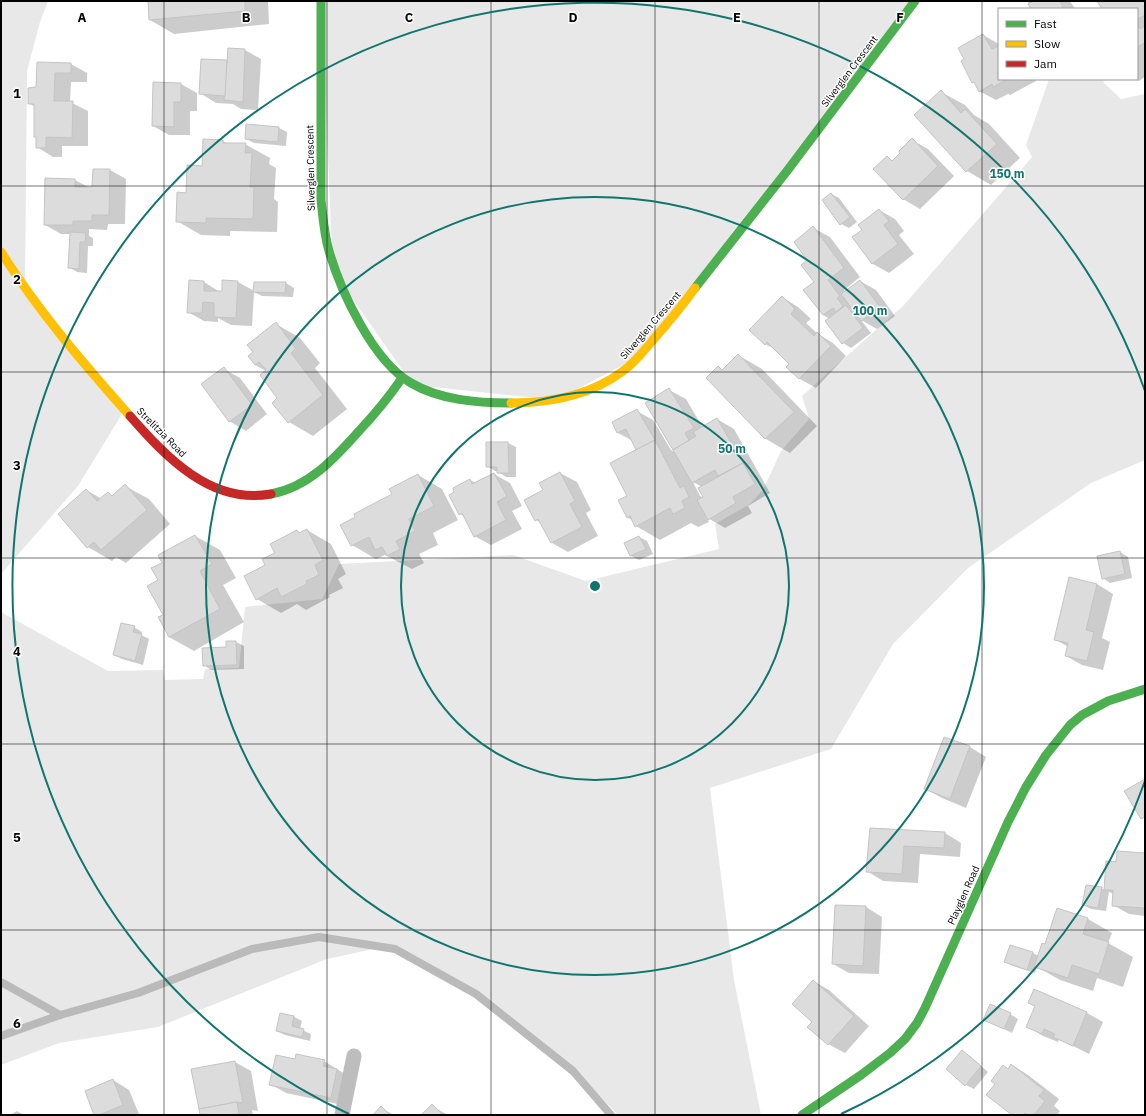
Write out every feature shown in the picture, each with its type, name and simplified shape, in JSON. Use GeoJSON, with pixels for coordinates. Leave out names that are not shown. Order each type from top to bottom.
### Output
{"type":"FeatureCollection","features":[{"type":"Feature","properties":{"kind":"street","name":"Silverglen Crescent"},"geometry":{"type":"LineString","coordinates":[[321,1],[320,200],[325,235],[334,271],[346,298],[378,352],[388,365],[402,378],[429,392],[470,400],[503,403],[558,399],[587,390],[621,373],[640,355],[674,316],[844,96],[915,1]]}},
{"type":"Feature","properties":{"kind":"street","name":"Strelitzia Road"},"geometry":{"type":"LineString","coordinates":[[1,252],[38,307],[125,410],[165,453],[189,473],[208,484],[227,492],[249,496],[272,494],[295,487],[325,467],[337,455],[376,412],[402,378]]}},
{"type":"Feature","properties":{"kind":"street","name":"Playglen Road"},"geometry":{"type":"LineString","coordinates":[[802,1115],[861,1075],[890,1053],[905,1038],[917,1022],[925,1008],[1008,823],[1031,778],[1054,745],[1073,722],[1087,712],[1097,706],[1128,693],[1145,689]]}},
{"type":"Feature","properties":{"kind":"lane"},"geometry":{"type":"LineString","coordinates":[[342,1115],[354,1056]]}},
{"type":"Feature","properties":{"kind":"shaded area"},"geometry":{"type":"Polygon","coordinates":[[[1,1],[48,1],[40,22],[27,71],[25,287],[125,409],[78,486],[1,574],[1,1]]]}},
{"type":"Feature","properties":{"kind":"shaded area"},"geometry":{"type":"Polygon","coordinates":[[[321,1],[917,1],[641,356],[556,400],[413,385],[333,271],[321,1]]]}},
{"type":"Feature","properties":{"kind":"shaded area"},"geometry":{"type":"Polygon","coordinates":[[[1049,80],[1103,80],[1104,83],[1121,99],[1145,94],[1145,460],[1091,483],[968,568],[893,644],[831,749],[710,788],[734,980],[761,1115],[618,1115],[572,1067],[477,991],[392,945],[327,959],[158,1027],[59,1043],[1,1065],[1,612],[108,671],[163,670],[165,680],[203,679],[205,669],[239,668],[245,607],[322,599],[339,564],[513,555],[586,581],[719,549],[715,524],[750,504],[763,490],[781,451],[809,419],[802,396],[904,305],[1032,157],[1026,145],[1049,80]]]}},
{"type":"Feature","properties":{"kind":"building"},"geometry":{"type":"Polygon","coordinates":[[[148,1],[245,1],[245,11],[149,20],[148,1]]]}},
{"type":"Feature","properties":{"kind":"building"},"geometry":{"type":"Polygon","coordinates":[[[1033,1],[1060,1],[1063,8],[1030,8],[1028,4],[1033,1]]]}},
{"type":"Feature","properties":{"kind":"building"},"geometry":{"type":"Polygon","coordinates":[[[1097,1],[1145,1],[1145,15],[1138,18],[1138,8],[1101,8],[1097,1]]]}},
{"type":"Feature","properties":{"kind":"building"},"geometry":{"type":"Polygon","coordinates":[[[1138,25],[1140,29],[1145,26],[1145,43],[1138,46],[1138,25]]]}},
{"type":"Feature","properties":{"kind":"building"},"geometry":{"type":"Polygon","coordinates":[[[983,34],[992,49],[998,46],[998,80],[1005,80],[993,87],[992,84],[979,92],[974,82],[972,83],[961,61],[964,59],[958,48],[983,34]]]}},
{"type":"Feature","properties":{"kind":"building"},"geometry":{"type":"Polygon","coordinates":[[[228,48],[245,49],[243,102],[224,100],[228,48]]]}},
{"type":"Feature","properties":{"kind":"building"},"geometry":{"type":"Polygon","coordinates":[[[201,59],[227,60],[225,96],[199,94],[201,59]]]}},
{"type":"Feature","properties":{"kind":"building"},"geometry":{"type":"Polygon","coordinates":[[[37,62],[71,63],[71,73],[55,73],[54,101],[73,101],[72,138],[46,137],[46,148],[36,148],[36,137],[34,137],[34,104],[28,104],[28,88],[36,87],[37,62]]]}},
{"type":"Feature","properties":{"kind":"building"},"geometry":{"type":"Polygon","coordinates":[[[153,82],[181,83],[181,102],[174,102],[174,127],[152,126],[153,82]]]}},
{"type":"Feature","properties":{"kind":"building"},"geometry":{"type":"Polygon","coordinates":[[[941,90],[961,113],[965,109],[997,144],[966,172],[914,115],[941,90]]]}},
{"type":"Feature","properties":{"kind":"building"},"geometry":{"type":"Polygon","coordinates":[[[246,124],[279,127],[278,142],[245,139],[246,124]]]}},
{"type":"Feature","properties":{"kind":"building"},"geometry":{"type":"Polygon","coordinates":[[[912,138],[938,166],[903,200],[873,169],[887,156],[892,161],[900,153],[899,151],[912,138]]]}},
{"type":"Feature","properties":{"kind":"building"},"geometry":{"type":"Polygon","coordinates":[[[203,139],[223,140],[223,143],[246,143],[245,153],[252,153],[250,187],[254,187],[253,219],[206,218],[206,223],[176,222],[177,192],[186,193],[187,165],[202,166],[203,139]]]}},
{"type":"Feature","properties":{"kind":"building"},"geometry":{"type":"Polygon","coordinates":[[[93,169],[110,169],[109,215],[92,215],[92,221],[73,221],[73,225],[44,225],[45,178],[75,179],[75,187],[92,187],[93,169]]]}},
{"type":"Feature","properties":{"kind":"building"},"geometry":{"type":"Polygon","coordinates":[[[831,193],[850,217],[840,225],[822,200],[831,193]]]}},
{"type":"Feature","properties":{"kind":"building"},"geometry":{"type":"Polygon","coordinates":[[[879,209],[889,221],[884,225],[898,244],[872,264],[852,237],[862,230],[858,225],[879,209]]]}},
{"type":"Feature","properties":{"kind":"building"},"geometry":{"type":"Polygon","coordinates":[[[813,226],[844,268],[828,280],[840,296],[837,298],[843,306],[836,312],[833,308],[823,315],[803,290],[814,282],[801,265],[807,260],[794,242],[813,226]]]}},
{"type":"Feature","properties":{"kind":"building"},"geometry":{"type":"Polygon","coordinates":[[[70,232],[86,233],[85,242],[80,242],[79,269],[68,268],[70,232]]]}},
{"type":"Feature","properties":{"kind":"building"},"geometry":{"type":"Polygon","coordinates":[[[189,280],[204,281],[204,291],[222,291],[222,280],[238,281],[236,318],[214,317],[214,303],[203,302],[202,313],[187,313],[189,280]]]}},
{"type":"Feature","properties":{"kind":"building"},"geometry":{"type":"Polygon","coordinates":[[[860,280],[880,307],[861,321],[841,294],[860,280]]]}},
{"type":"Feature","properties":{"kind":"building"},"geometry":{"type":"Polygon","coordinates":[[[254,282],[286,282],[285,293],[253,292],[254,282]]]}},
{"type":"Feature","properties":{"kind":"building"},"geometry":{"type":"Polygon","coordinates":[[[782,296],[795,309],[791,314],[814,336],[817,332],[831,346],[799,379],[786,367],[789,364],[767,342],[765,345],[749,330],[782,296]]]}},
{"type":"Feature","properties":{"kind":"building"},"geometry":{"type":"Polygon","coordinates":[[[846,305],[863,328],[842,344],[825,321],[846,305]]]}},
{"type":"Feature","properties":{"kind":"building"},"geometry":{"type":"Polygon","coordinates":[[[276,322],[296,349],[291,353],[323,395],[288,423],[272,403],[277,398],[260,375],[266,370],[259,362],[255,365],[248,356],[253,352],[247,345],[276,322]]]}},
{"type":"Feature","properties":{"kind":"building"},"geometry":{"type":"Polygon","coordinates":[[[738,354],[794,412],[765,439],[706,378],[718,366],[722,370],[738,354]]]}},
{"type":"Feature","properties":{"kind":"building"},"geometry":{"type":"Polygon","coordinates":[[[224,367],[252,405],[229,422],[201,384],[224,367]]]}},
{"type":"Feature","properties":{"kind":"building"},"geometry":{"type":"Polygon","coordinates":[[[669,388],[694,428],[685,433],[689,440],[673,450],[645,403],[669,388]]]}},
{"type":"Feature","properties":{"kind":"building"},"geometry":{"type":"Polygon","coordinates":[[[637,409],[655,440],[636,450],[626,429],[617,433],[612,422],[637,409]]]}},
{"type":"Feature","properties":{"kind":"building"},"geometry":{"type":"Polygon","coordinates":[[[717,418],[743,463],[718,476],[715,470],[692,483],[673,450],[696,436],[693,432],[717,418]]]}},
{"type":"Feature","properties":{"kind":"building"},"geometry":{"type":"Polygon","coordinates":[[[655,440],[680,488],[684,486],[689,497],[682,501],[685,508],[673,514],[670,508],[635,527],[630,516],[627,518],[618,500],[627,496],[610,463],[655,440]]]}},
{"type":"Feature","properties":{"kind":"building"},"geometry":{"type":"Polygon","coordinates":[[[486,442],[508,442],[509,473],[497,473],[497,467],[486,467],[486,442]]]}},
{"type":"Feature","properties":{"kind":"building"},"geometry":{"type":"Polygon","coordinates":[[[743,463],[755,484],[733,497],[736,503],[708,520],[697,500],[703,497],[698,488],[743,463]]]}},
{"type":"Feature","properties":{"kind":"building"},"geometry":{"type":"Polygon","coordinates":[[[560,472],[575,501],[570,504],[582,527],[551,543],[538,519],[535,521],[524,500],[543,490],[539,483],[560,472]]]}},
{"type":"Feature","properties":{"kind":"building"},"geometry":{"type":"Polygon","coordinates":[[[494,473],[507,496],[497,502],[506,520],[474,537],[462,513],[459,515],[449,495],[454,492],[453,488],[470,479],[472,484],[494,473]]]}},
{"type":"Feature","properties":{"kind":"building"},"geometry":{"type":"Polygon","coordinates":[[[418,474],[434,506],[409,519],[415,531],[396,541],[400,549],[387,556],[382,547],[375,550],[369,537],[351,546],[340,525],[355,517],[354,514],[392,494],[389,489],[418,474]]]}},
{"type":"Feature","properties":{"kind":"building"},"geometry":{"type":"Polygon","coordinates":[[[125,484],[147,510],[101,550],[94,542],[87,548],[58,514],[86,489],[97,501],[108,492],[112,496],[125,484]]]}},
{"type":"Feature","properties":{"kind":"building"},"geometry":{"type":"Polygon","coordinates":[[[307,529],[323,560],[315,565],[319,575],[306,581],[307,584],[281,597],[277,588],[256,600],[244,576],[265,565],[262,559],[275,553],[270,544],[297,530],[299,533],[307,529]]]}},
{"type":"Feature","properties":{"kind":"building"},"geometry":{"type":"Polygon","coordinates":[[[195,535],[212,564],[200,571],[220,609],[169,637],[158,617],[163,615],[147,586],[158,580],[151,568],[162,563],[158,555],[195,535]]]}},
{"type":"Feature","properties":{"kind":"building"},"geometry":{"type":"Polygon","coordinates":[[[639,536],[646,549],[630,556],[624,543],[639,536]]]}},
{"type":"Feature","properties":{"kind":"building"},"geometry":{"type":"Polygon","coordinates":[[[1120,551],[1125,574],[1102,579],[1097,556],[1120,551]]]}},
{"type":"Feature","properties":{"kind":"building"},"geometry":{"type":"Polygon","coordinates":[[[1069,577],[1097,584],[1086,630],[1094,632],[1087,661],[1065,656],[1068,643],[1054,640],[1069,577]]]}},
{"type":"Feature","properties":{"kind":"building"},"geometry":{"type":"Polygon","coordinates":[[[121,623],[135,626],[133,632],[142,634],[135,661],[113,655],[121,623]]]}},
{"type":"Feature","properties":{"kind":"building"},"geometry":{"type":"Polygon","coordinates":[[[226,641],[236,641],[237,665],[203,666],[202,648],[226,647],[226,641]]]}},
{"type":"Feature","properties":{"kind":"building"},"geometry":{"type":"Polygon","coordinates":[[[944,737],[970,746],[950,799],[924,789],[944,737]]]}},
{"type":"Feature","properties":{"kind":"building"},"geometry":{"type":"Polygon","coordinates":[[[1145,779],[1145,817],[1141,819],[1124,791],[1145,779]]]}},
{"type":"Feature","properties":{"kind":"building"},"geometry":{"type":"Polygon","coordinates":[[[870,828],[945,832],[944,848],[904,846],[902,874],[866,872],[870,828]]]}},
{"type":"Feature","properties":{"kind":"building"},"geometry":{"type":"Polygon","coordinates":[[[1117,851],[1145,853],[1145,908],[1112,906],[1113,890],[1104,890],[1106,861],[1116,862],[1117,851]]]}},
{"type":"Feature","properties":{"kind":"building"},"geometry":{"type":"Polygon","coordinates":[[[1086,885],[1102,887],[1098,908],[1082,905],[1086,885]]]}},
{"type":"Feature","properties":{"kind":"building"},"geometry":{"type":"Polygon","coordinates":[[[835,905],[866,906],[863,966],[832,964],[835,905]]]}},
{"type":"Feature","properties":{"kind":"building"},"geometry":{"type":"Polygon","coordinates":[[[1057,908],[1088,918],[1083,934],[1109,942],[1099,974],[1072,965],[1068,978],[1034,967],[1042,943],[1045,944],[1057,908]]]}},
{"type":"Feature","properties":{"kind":"building"},"geometry":{"type":"Polygon","coordinates":[[[1010,945],[1033,952],[1027,970],[1004,962],[1010,945]]]}},
{"type":"Feature","properties":{"kind":"building"},"geometry":{"type":"Polygon","coordinates":[[[813,980],[854,1016],[828,1045],[807,1027],[812,1022],[792,1004],[813,980]]]}},
{"type":"Feature","properties":{"kind":"building"},"geometry":{"type":"Polygon","coordinates":[[[1034,989],[1087,1012],[1073,1046],[1053,1037],[1055,1034],[1044,1029],[1042,1034],[1026,1027],[1035,1006],[1028,1003],[1034,989]]]}},
{"type":"Feature","properties":{"kind":"building"},"geometry":{"type":"Polygon","coordinates":[[[990,1004],[1011,1013],[1004,1029],[983,1020],[990,1004]]]}},
{"type":"Feature","properties":{"kind":"building"},"geometry":{"type":"Polygon","coordinates":[[[280,1013],[294,1016],[292,1026],[304,1029],[302,1037],[276,1031],[280,1013]]]}},
{"type":"Feature","properties":{"kind":"building"},"geometry":{"type":"Polygon","coordinates":[[[962,1050],[981,1066],[965,1086],[946,1069],[962,1050]]]}},
{"type":"Feature","properties":{"kind":"building"},"geometry":{"type":"Polygon","coordinates":[[[296,1054],[325,1060],[323,1066],[337,1069],[331,1098],[269,1085],[276,1055],[295,1059],[296,1054]]]}},
{"type":"Feature","properties":{"kind":"building"},"geometry":{"type":"Polygon","coordinates":[[[235,1061],[243,1103],[237,1102],[199,1109],[191,1069],[235,1061]]]}},
{"type":"Feature","properties":{"kind":"building"},"geometry":{"type":"Polygon","coordinates":[[[1011,1064],[1044,1090],[1039,1096],[1045,1101],[1034,1115],[1027,1115],[1025,1113],[1023,1115],[1012,1115],[986,1095],[995,1084],[991,1081],[1003,1065],[1008,1069],[1011,1064]]]}},
{"type":"Feature","properties":{"kind":"building"},"geometry":{"type":"Polygon","coordinates":[[[113,1079],[123,1105],[99,1115],[94,1115],[85,1091],[113,1079]]]}},
{"type":"Feature","properties":{"kind":"building"},"geometry":{"type":"Polygon","coordinates":[[[237,1102],[239,1115],[200,1115],[199,1109],[237,1102]]]}},
{"type":"Feature","properties":{"kind":"building"},"geometry":{"type":"Polygon","coordinates":[[[432,1104],[443,1115],[421,1115],[432,1104]]]}},
{"type":"Feature","properties":{"kind":"building"},"geometry":{"type":"Polygon","coordinates":[[[381,1106],[390,1115],[373,1115],[381,1106]]]}},
{"type":"Feature","properties":{"kind":"waterway"},"geometry":{"type":"LineString","coordinates":[[1,1036],[60,1015],[138,993],[252,949],[319,937],[395,949],[476,994],[573,1071],[611,1115]]}},
{"type":"Feature","properties":{"kind":"waterway"},"geometry":{"type":"LineString","coordinates":[[1,982],[60,1015]]}},
{"type":"Feature","properties":{"kind":"traffic: fast"},"geometry":{"type":"LineString","coordinates":[[321,1],[321,200],[329,251],[334,268],[350,305],[360,324],[384,359],[397,373],[411,383],[422,389],[446,397],[472,401],[511,403]]}},
{"type":"Feature","properties":{"kind":"traffic: fast"},"geometry":{"type":"LineString","coordinates":[[695,288],[787,171],[915,1]]}},
{"type":"Feature","properties":{"kind":"traffic: fast"},"geometry":{"type":"LineString","coordinates":[[271,494],[297,485],[309,478],[331,461],[376,412],[402,378]]}},
{"type":"Feature","properties":{"kind":"traffic: fast"},"geometry":{"type":"LineString","coordinates":[[802,1115],[861,1075],[890,1053],[905,1039],[917,1023],[1008,822],[1026,787],[1046,755],[1070,725],[1082,715],[1108,701],[1145,689]]}},
{"type":"Feature","properties":{"kind":"traffic: slow"},"geometry":{"type":"LineString","coordinates":[[1,252],[46,316],[130,416]]}},
{"type":"Feature","properties":{"kind":"traffic: slow"},"geometry":{"type":"LineString","coordinates":[[511,403],[540,402],[569,396],[597,387],[610,380],[639,357],[695,288]]}},
{"type":"Feature","properties":{"kind":"traffic: jam"},"geometry":{"type":"LineString","coordinates":[[130,416],[175,462],[210,485],[229,492],[249,495],[271,494]]}}]}
